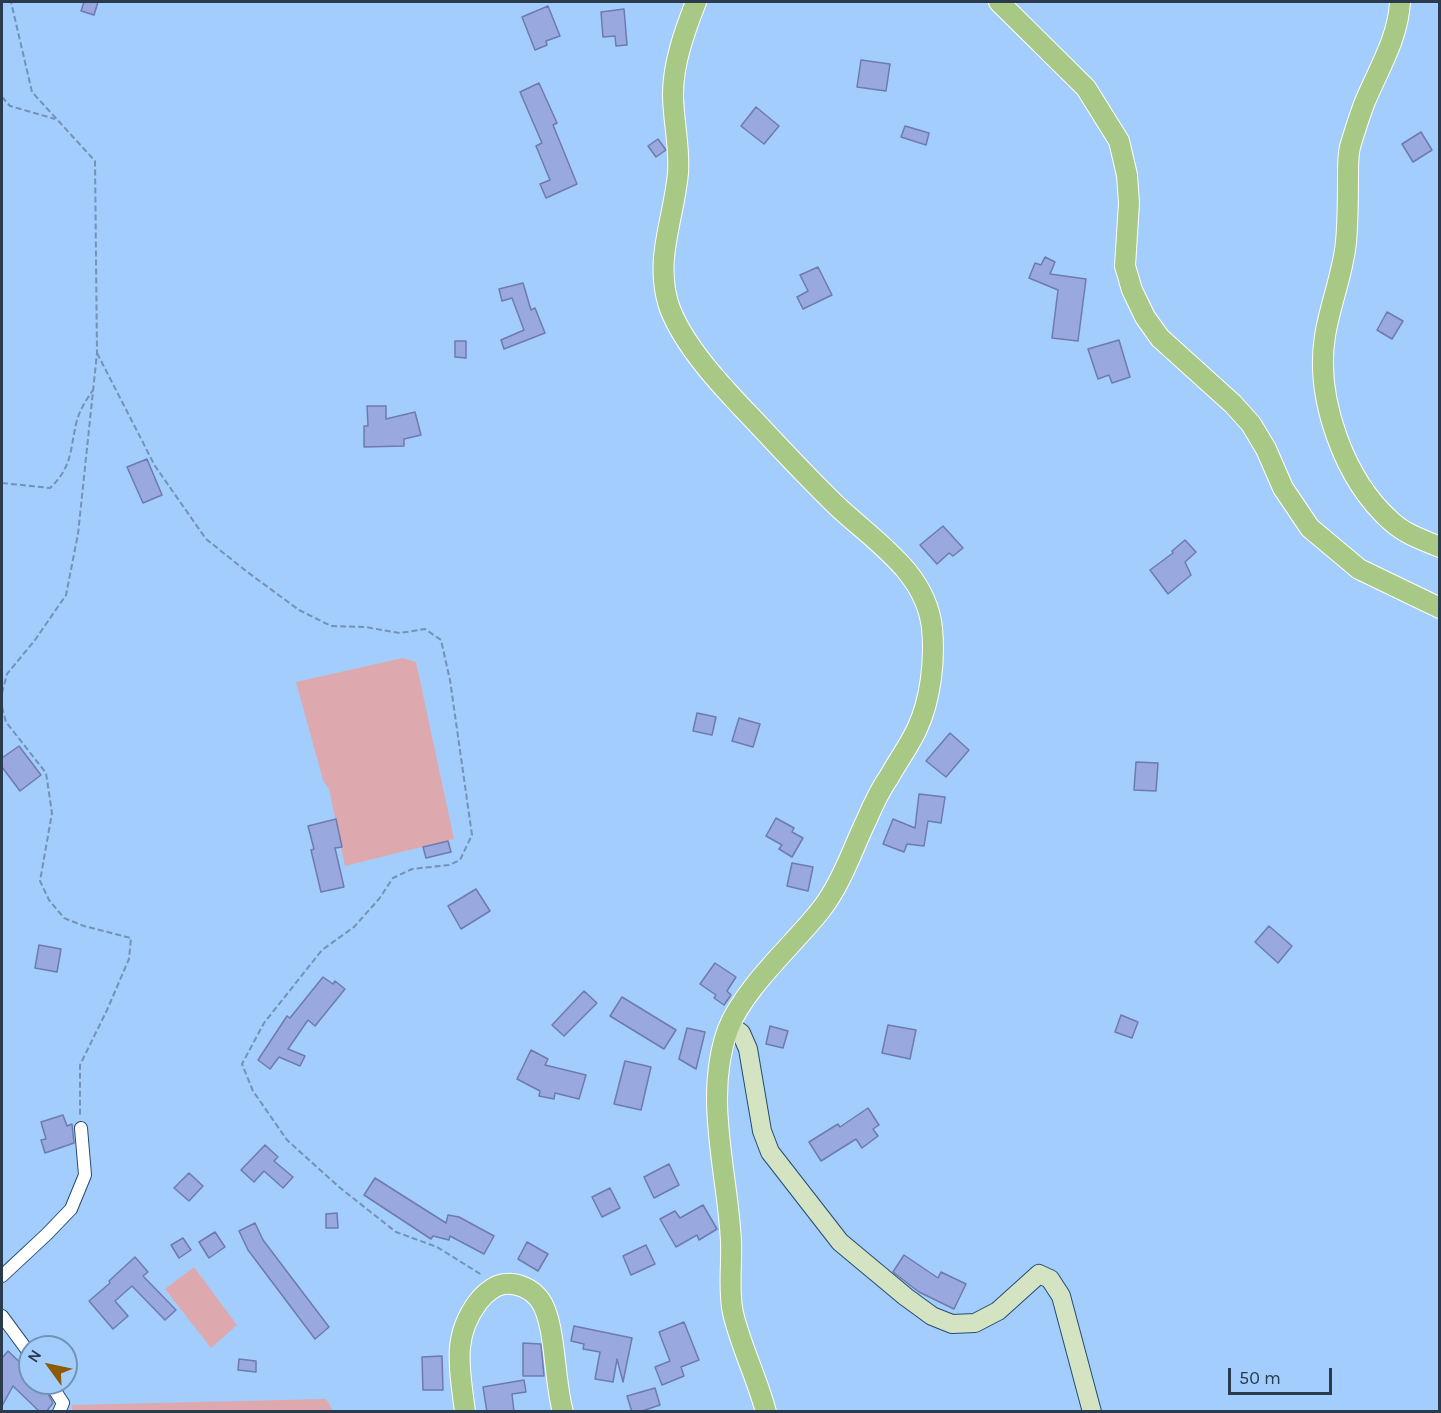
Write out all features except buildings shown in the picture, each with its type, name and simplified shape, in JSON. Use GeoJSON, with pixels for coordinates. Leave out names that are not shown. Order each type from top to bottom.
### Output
{"type":"FeatureCollection","features":[{"type":"Feature","properties":{"kind":"main road"},"geometry":{"type":"LineString","coordinates":[[696,2],[686,29],[673,88],[679,168],[662,267],[670,306],[689,343],[725,390],[836,505],[903,567],[924,597],[931,623],[932,638],[927,700],[918,726],[865,822],[845,871],[823,907],[752,989],[730,1025],[722,1052],[718,1081],[719,1137],[731,1242],[732,1309],[765,1412]]}},
{"type":"Feature","properties":{"kind":"main road"},"geometry":{"type":"LineString","coordinates":[[999,2],[1086,88],[1119,141],[1127,175],[1129,203],[1125,266],[1132,290],[1145,317],[1160,338],[1233,404],[1251,424],[1283,488],[1310,528],[1359,569],[1440,608]]}},
{"type":"Feature","properties":{"kind":"main road"},"geometry":{"type":"LineString","coordinates":[[1400,2],[1400,12],[1389,49],[1364,105],[1349,150],[1346,243],[1325,337],[1324,385],[1332,421],[1342,449],[1358,480],[1392,522],[1407,533],[1440,547]]}},
{"type":"Feature","properties":{"kind":"main road"},"geometry":{"type":"LineString","coordinates":[[465,1412],[459,1369],[459,1346],[462,1332],[469,1314],[480,1299],[497,1285],[509,1283],[521,1285],[540,1300],[550,1328],[558,1396],[563,1412]]}},
{"type":"Feature","properties":{"kind":"street"},"geometry":{"type":"LineString","coordinates":[[730,1025],[741,1033],[748,1049],[762,1131],[770,1152],[840,1242],[932,1316],[952,1324],[975,1323],[998,1311],[1039,1274],[1050,1279],[1060,1296],[1092,1412]]}},
{"type":"Feature","properties":{"kind":"street"},"geometry":{"type":"LineString","coordinates":[[2,1276],[71,1209],[85,1175],[81,1128]]}},
{"type":"Feature","properties":{"kind":"street"},"geometry":{"type":"LineString","coordinates":[[2,1316],[18,1338]]}},
{"type":"Feature","properties":{"kind":"street"},"geometry":{"type":"LineString","coordinates":[[58,1395],[63,1403],[59,1412]]}},
{"type":"Feature","properties":{"kind":"path"},"geometry":{"type":"LineString","coordinates":[[2,693],[7,674],[35,640],[66,595],[78,534],[97,353],[95,161],[32,92],[11,2]]}},
{"type":"Feature","properties":{"kind":"path"},"geometry":{"type":"LineString","coordinates":[[2,97],[10,106],[55,119]]}},
{"type":"Feature","properties":{"kind":"path"},"geometry":{"type":"LineString","coordinates":[[97,353],[155,466],[206,539],[299,610],[332,626],[365,627],[400,633],[424,629],[441,640],[450,680],[472,835],[460,860],[449,865],[412,869],[393,878],[379,899],[354,927],[322,950],[264,1023],[242,1065],[253,1091],[287,1140],[339,1187],[396,1232],[437,1247],[497,1285]]}},
{"type":"Feature","properties":{"kind":"path"},"geometry":{"type":"LineString","coordinates":[[2,483],[50,488],[62,477],[72,455],[76,423],[83,404],[94,388]]}},
{"type":"Feature","properties":{"kind":"path"},"geometry":{"type":"LineString","coordinates":[[2,707],[6,722],[46,773],[52,813],[40,881],[49,900],[64,918],[103,932],[130,938],[129,959],[80,1065],[81,1128]]}},
{"type":"Feature","properties":{"kind":"shaded area"},"geometry":{"type":"Polygon","coordinates":[[[403,658],[416,662],[454,839],[345,866],[329,789],[323,780],[296,682],[403,658]]]}},
{"type":"Feature","properties":{"kind":"shaded area"},"geometry":{"type":"Polygon","coordinates":[[[194,1267],[237,1325],[211,1348],[165,1289],[194,1267]]]}},
{"type":"Feature","properties":{"kind":"shaded area"},"geometry":{"type":"Polygon","coordinates":[[[326,1399],[333,1411],[72,1411],[72,1405],[326,1399]]]}}]}
